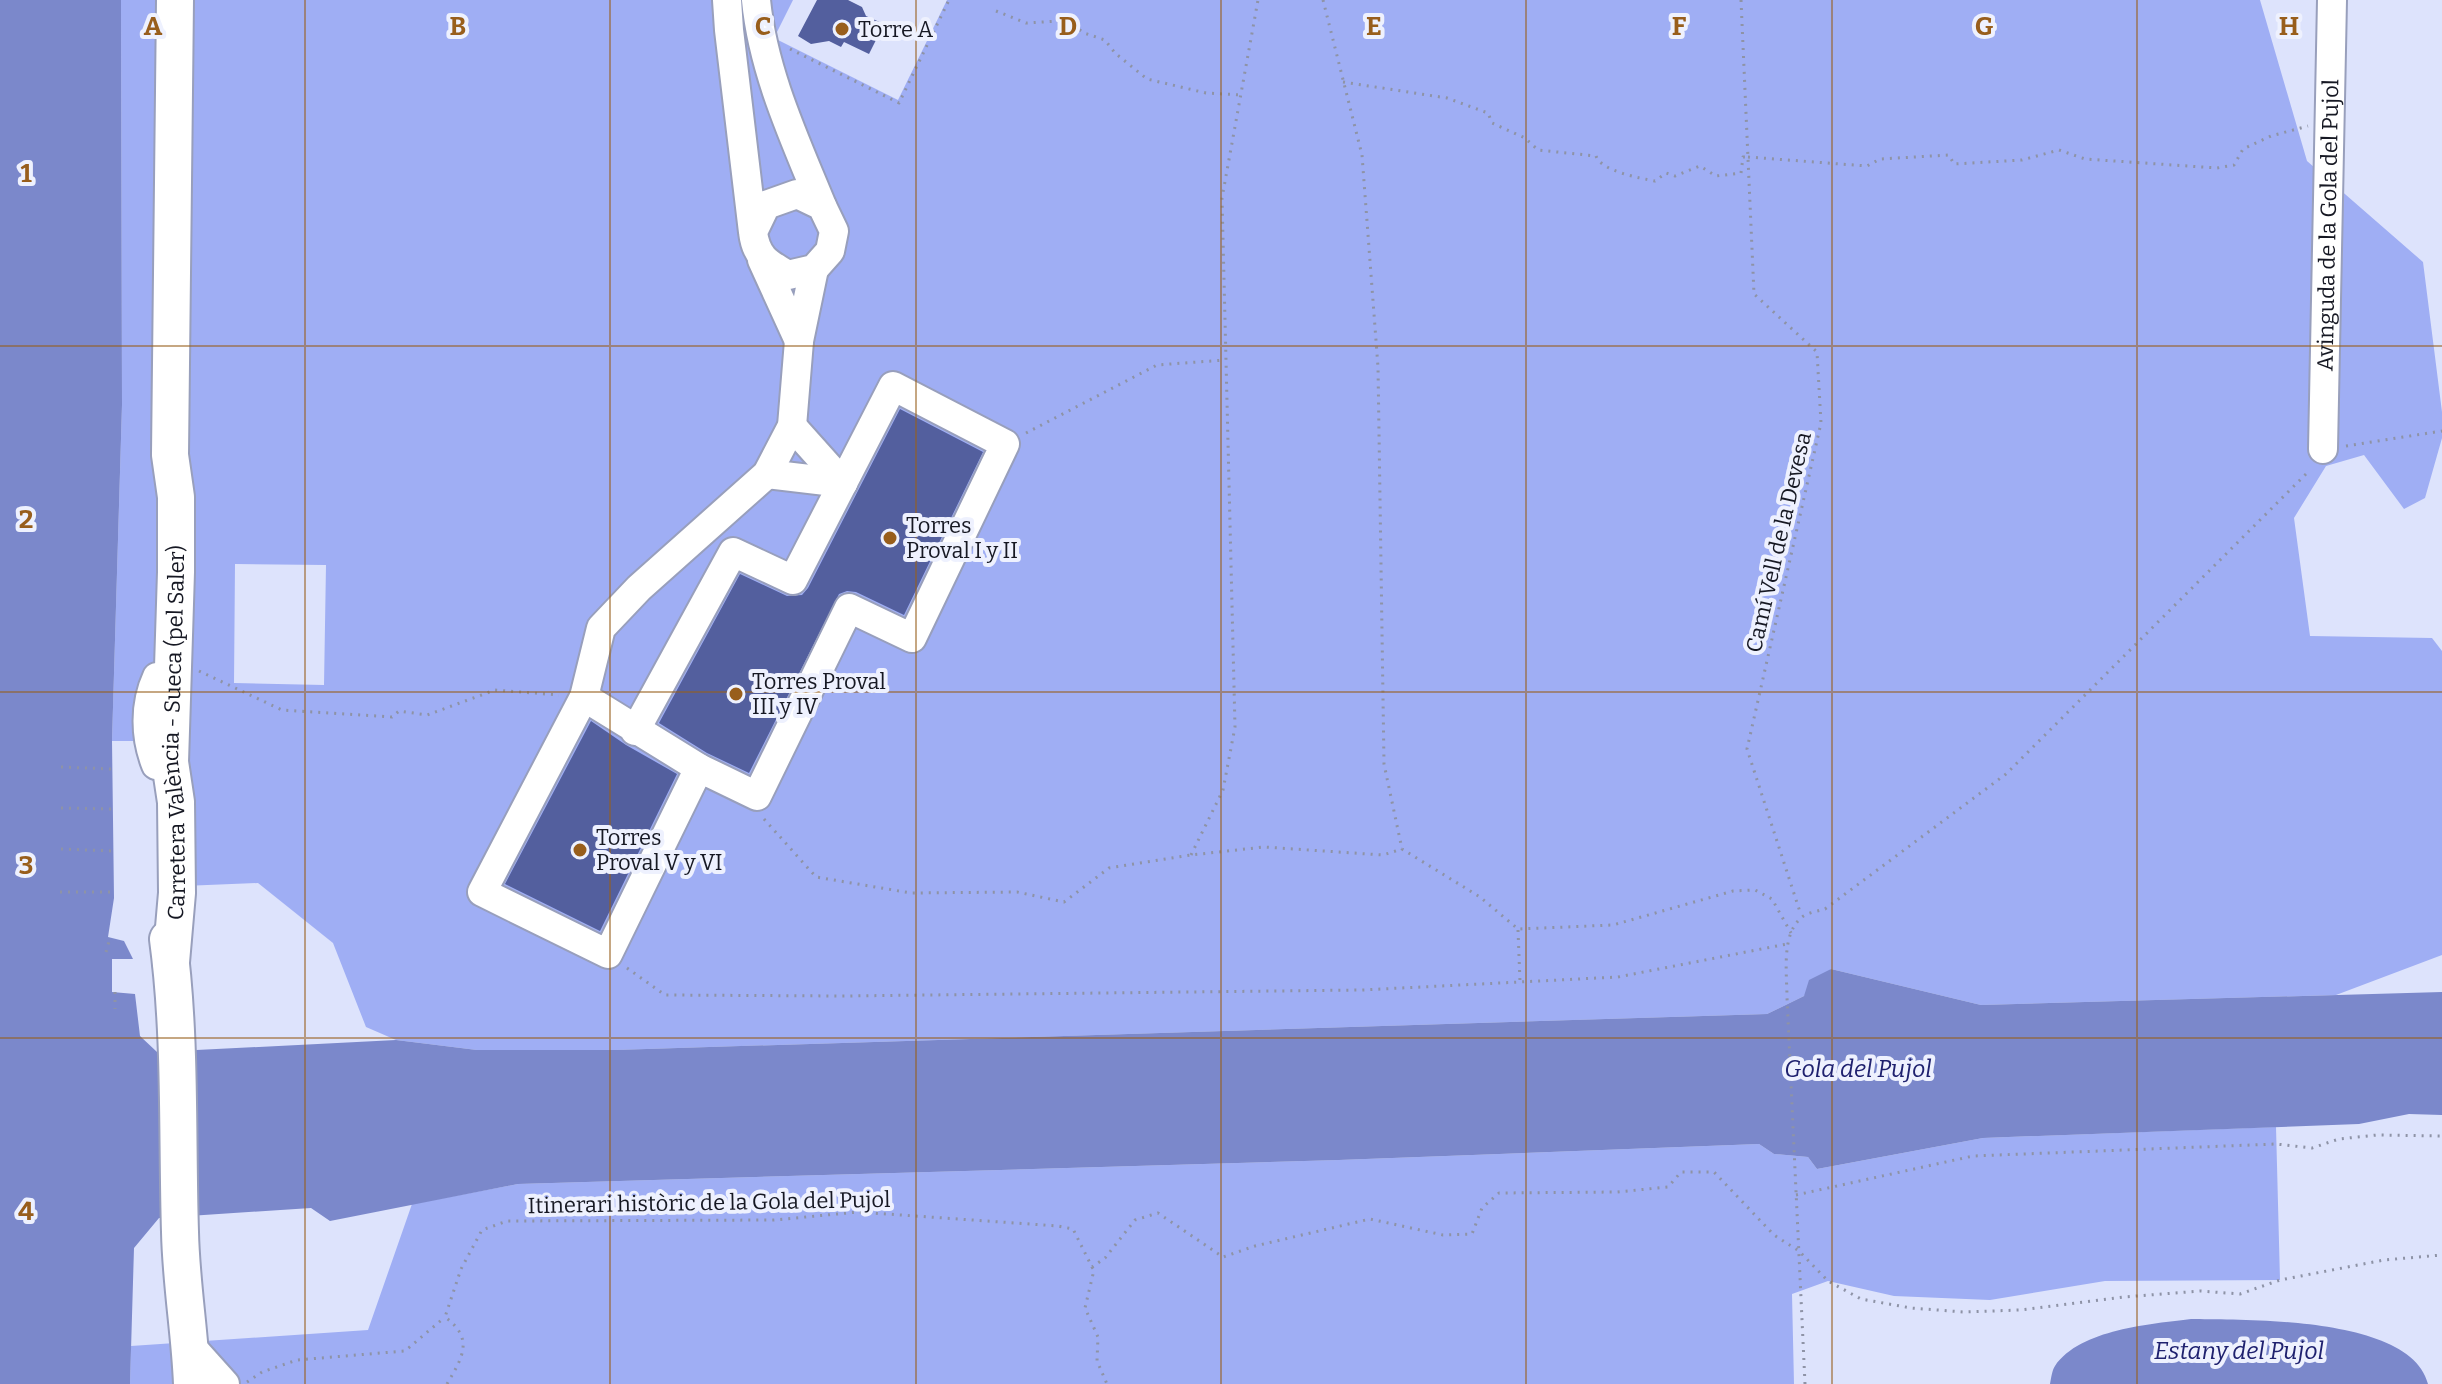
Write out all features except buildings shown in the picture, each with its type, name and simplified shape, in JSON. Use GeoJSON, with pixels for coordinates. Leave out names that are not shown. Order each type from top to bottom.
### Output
{"type":"FeatureCollection","features":[{"type":"Feature","properties":{"kind":"main road","name":"Carretera València - Sueca (pel Saler)"},"geometry":{"type":"LineString","coordinates":[[175,0],[170,455],[176,497],[168,668],[170,762],[164,773],[176,802],[177,893],[171,962],[180,1245],[192,1384]]}},
{"type":"Feature","properties":{"kind":"main road","name":"Carretera València - Sueca (pel Saler)"},"geometry":{"type":"LineString","coordinates":[[178,1384],[176,1300],[180,1245]]}},
{"type":"Feature","properties":{"kind":"street"},"geometry":{"type":"LineString","coordinates":[[727,0],[755,247],[799,341]]}},
{"type":"Feature","properties":{"kind":"street"},"geometry":{"type":"LineString","coordinates":[[699,768],[608,954],[482,892],[584,697],[601,628],[639,588],[767,474],[792,426],[799,341],[814,269],[830,251],[834,231],[787,120],[760,34],[756,0]]}},
{"type":"Feature","properties":{"kind":"street","name":"Avinguda de la Gola del Pujol"},"geometry":{"type":"LineString","coordinates":[[2323,449],[2332,0]]}},
{"type":"Feature","properties":{"kind":"street"},"geometry":{"type":"LineString","coordinates":[[753,232],[766,205],[797,194],[822,206]]}},
{"type":"Feature","properties":{"kind":"street"},"geometry":{"type":"LineString","coordinates":[[762,260],[788,275],[814,269]]}},
{"type":"Feature","properties":{"kind":"street"},"geometry":{"type":"LineString","coordinates":[[584,697],[635,731],[699,768],[757,796],[849,608],[912,638],[1005,444],[893,386],[793,580],[733,552],[635,731]]}},
{"type":"Feature","properties":{"kind":"street"},"geometry":{"type":"LineString","coordinates":[[792,426],[843,483]]}},
{"type":"Feature","properties":{"kind":"street"},"geometry":{"type":"LineString","coordinates":[[767,474],[843,483]]}},
{"type":"Feature","properties":{"kind":"street"},"geometry":{"type":"LineString","coordinates":[[190,1345],[225,1384]]}},
{"type":"Feature","properties":{"kind":"path"},"geometry":{"type":"LineString","coordinates":[[781,45],[899,103],[949,0]]}},
{"type":"Feature","properties":{"kind":"path"},"geometry":{"type":"LineString","coordinates":[[1191,855],[1223,790],[1235,727],[1222,198],[1258,0]]}},
{"type":"Feature","properties":{"kind":"path"},"geometry":{"type":"LineString","coordinates":[[1323,0],[1362,155],[1377,352],[1384,764],[1402,849],[1480,897],[1518,929],[1613,925],[1733,891],[1755,890],[1772,899],[1791,933]]}},
{"type":"Feature","properties":{"kind":"path","name":"Camí Vell de la Devesa"},"geometry":{"type":"LineString","coordinates":[[1741,0],[1754,294],[1817,352],[1821,423],[1747,749],[1802,917]]}},
{"type":"Feature","properties":{"kind":"path"},"geometry":{"type":"LineString","coordinates":[[996,11],[1026,23],[1060,21],[1073,25],[1084,33],[1105,40],[1115,53],[1147,79],[1206,93],[1241,95]]}},
{"type":"Feature","properties":{"kind":"path"},"geometry":{"type":"LineString","coordinates":[[1343,82],[1447,98],[1488,113],[1492,123],[1525,138],[1538,150],[1596,156],[1602,166],[1655,181],[1666,173],[1675,176],[1700,166],[1716,176],[1741,173],[1743,157],[1867,166],[1880,159],[1949,155],[1954,164],[2022,160],[2059,150],[2085,159],[2217,168],[2234,165],[2243,149],[2271,136],[2329,120]]}},
{"type":"Feature","properties":{"kind":"path"},"geometry":{"type":"LineString","coordinates":[[1005,444],[1157,365],[1225,360]]}},
{"type":"Feature","properties":{"kind":"path"},"geometry":{"type":"LineString","coordinates":[[1805,1384],[1787,998],[1791,933],[1802,917],[1825,909],[2006,774],[2305,477],[2323,449],[2442,431]]}},
{"type":"Feature","properties":{"kind":"path"},"geometry":{"type":"LineString","coordinates":[[168,668],[282,710],[392,717],[399,711],[427,715],[495,690],[584,697]]}},
{"type":"Feature","properties":{"kind":"path"},"geometry":{"type":"LineString","coordinates":[[61,767],[112,769]]}},
{"type":"Feature","properties":{"kind":"path"},"geometry":{"type":"LineString","coordinates":[[757,796],[760,814],[816,877],[911,893],[1017,892],[1064,902],[1109,868],[1191,855],[1264,847],[1383,855],[1402,849]]}},
{"type":"Feature","properties":{"kind":"path"},"geometry":{"type":"LineString","coordinates":[[61,808],[113,809]]}},
{"type":"Feature","properties":{"kind":"path"},"geometry":{"type":"LineString","coordinates":[[61,849],[113,851]]}},
{"type":"Feature","properties":{"kind":"path"},"geometry":{"type":"LineString","coordinates":[[60,892],[114,892]]}},
{"type":"Feature","properties":{"kind":"path"},"geometry":{"type":"LineString","coordinates":[[1518,929],[1520,982]]}},
{"type":"Feature","properties":{"kind":"path"},"geometry":{"type":"LineString","coordinates":[[106,952],[110,938]]}},
{"type":"Feature","properties":{"kind":"path"},"geometry":{"type":"LineString","coordinates":[[608,954],[665,995],[857,996],[1362,990],[1618,977],[1788,944]]}},
{"type":"Feature","properties":{"kind":"path"},"geometry":{"type":"LineString","coordinates":[[115,992],[115,1009]]}},
{"type":"Feature","properties":{"kind":"path"},"geometry":{"type":"LineString","coordinates":[[1796,1195],[1973,1156],[2276,1144],[2312,1148],[2339,1139],[2377,1135],[2442,1136]]}},
{"type":"Feature","properties":{"kind":"path"},"geometry":{"type":"LineString","coordinates":[[1107,1384],[1097,1361],[1098,1337],[1085,1308],[1094,1270],[1092,1267],[1105,1258],[1135,1220],[1158,1213],[1223,1257],[1255,1246],[1370,1219],[1443,1235],[1472,1234],[1482,1208],[1499,1193],[1617,1192],[1668,1187],[1681,1172],[1714,1172],[1774,1235],[1799,1251],[1828,1281],[1861,1299],[1911,1308],[1964,1312],[2020,1310],[2200,1291],[2240,1294],[2280,1280],[2384,1260],[2442,1255]]}},
{"type":"Feature","properties":{"kind":"path","name":"Itinerari històric de la Gola del Pujol"},"geometry":{"type":"LineString","coordinates":[[445,1317],[461,1269],[482,1230],[507,1221],[774,1220],[858,1212],[1058,1226],[1073,1229],[1092,1267]]}},
{"type":"Feature","properties":{"kind":"path"},"geometry":{"type":"LineString","coordinates":[[244,1384],[262,1372],[297,1360],[405,1351],[445,1317],[458,1328],[463,1339],[463,1354],[447,1384]]}},
{"type":"Feature","properties":{"kind":"shaded area"},"geometry":{"type":"Polygon","coordinates":[[[121,0],[793,0],[774,38],[898,100],[947,0],[2260,0],[2307,161],[2423,262],[2442,412],[2442,438],[2425,498],[2404,509],[2364,455],[2326,466],[2294,518],[2310,636],[2432,638],[2442,651],[2442,955],[2336,995],[1981,1005],[1831,969],[1804,996],[1767,1014],[615,1050],[477,1050],[396,1040],[366,1027],[333,943],[258,883],[183,886],[183,741],[112,741],[122,405],[121,0]],[[235,564],[234,683],[324,685],[326,565],[235,564]]]}},
{"type":"Feature","properties":{"kind":"shaded area"},"geometry":{"type":"Polygon","coordinates":[[[2276,1127],[2280,1280],[2105,1281],[1990,1300],[1894,1296],[1828,1281],[1792,1294],[1794,1384],[130,1384],[131,1346],[368,1330],[412,1204],[518,1184],[1339,1160],[1759,1144],[1774,1154],[1808,1157],[1817,1169],[1983,1138],[2276,1127]]]}},
{"type":"Feature","properties":{"kind":"water","name":"Gola del Pujol"},"geometry":{"type":"Polygon","coordinates":[[[0,0],[121,0],[122,405],[112,741],[114,898],[108,937],[124,941],[133,959],[112,959],[112,992],[135,994],[140,1036],[157,1052],[396,1040],[477,1050],[615,1050],[1767,1014],[1804,996],[1809,980],[1831,969],[1981,1005],[2442,992],[2442,1115],[2409,1114],[2359,1124],[1983,1138],[1817,1169],[1808,1157],[1774,1154],[1759,1144],[1339,1160],[518,1184],[330,1221],[311,1208],[159,1218],[134,1248],[130,1384],[0,1384],[0,0]]]}},
{"type":"Feature","properties":{"kind":"water","name":"Estany del Pujol"},"geometry":{"type":"Polygon","coordinates":[[[2191,1319],[2286,1322],[2360,1334],[2392,1345],[2415,1362],[2428,1384],[2050,1384],[2055,1366],[2081,1344],[2118,1330],[2191,1319]]]}},
{"type":"Feature","properties":{"kind":"place","name":"Torre A"},"geometry":{"type":"Point","coordinates":[842,29]}},
{"type":"Feature","properties":{"kind":"place","name":"Torres Proval I y II"},"geometry":{"type":"Point","coordinates":[890,538]}},
{"type":"Feature","properties":{"kind":"place","name":"Torres Proval III y IV"},"geometry":{"type":"Point","coordinates":[736,694]}},
{"type":"Feature","properties":{"kind":"place","name":"Torres Proval V y VI"},"geometry":{"type":"Point","coordinates":[580,850]}}]}
